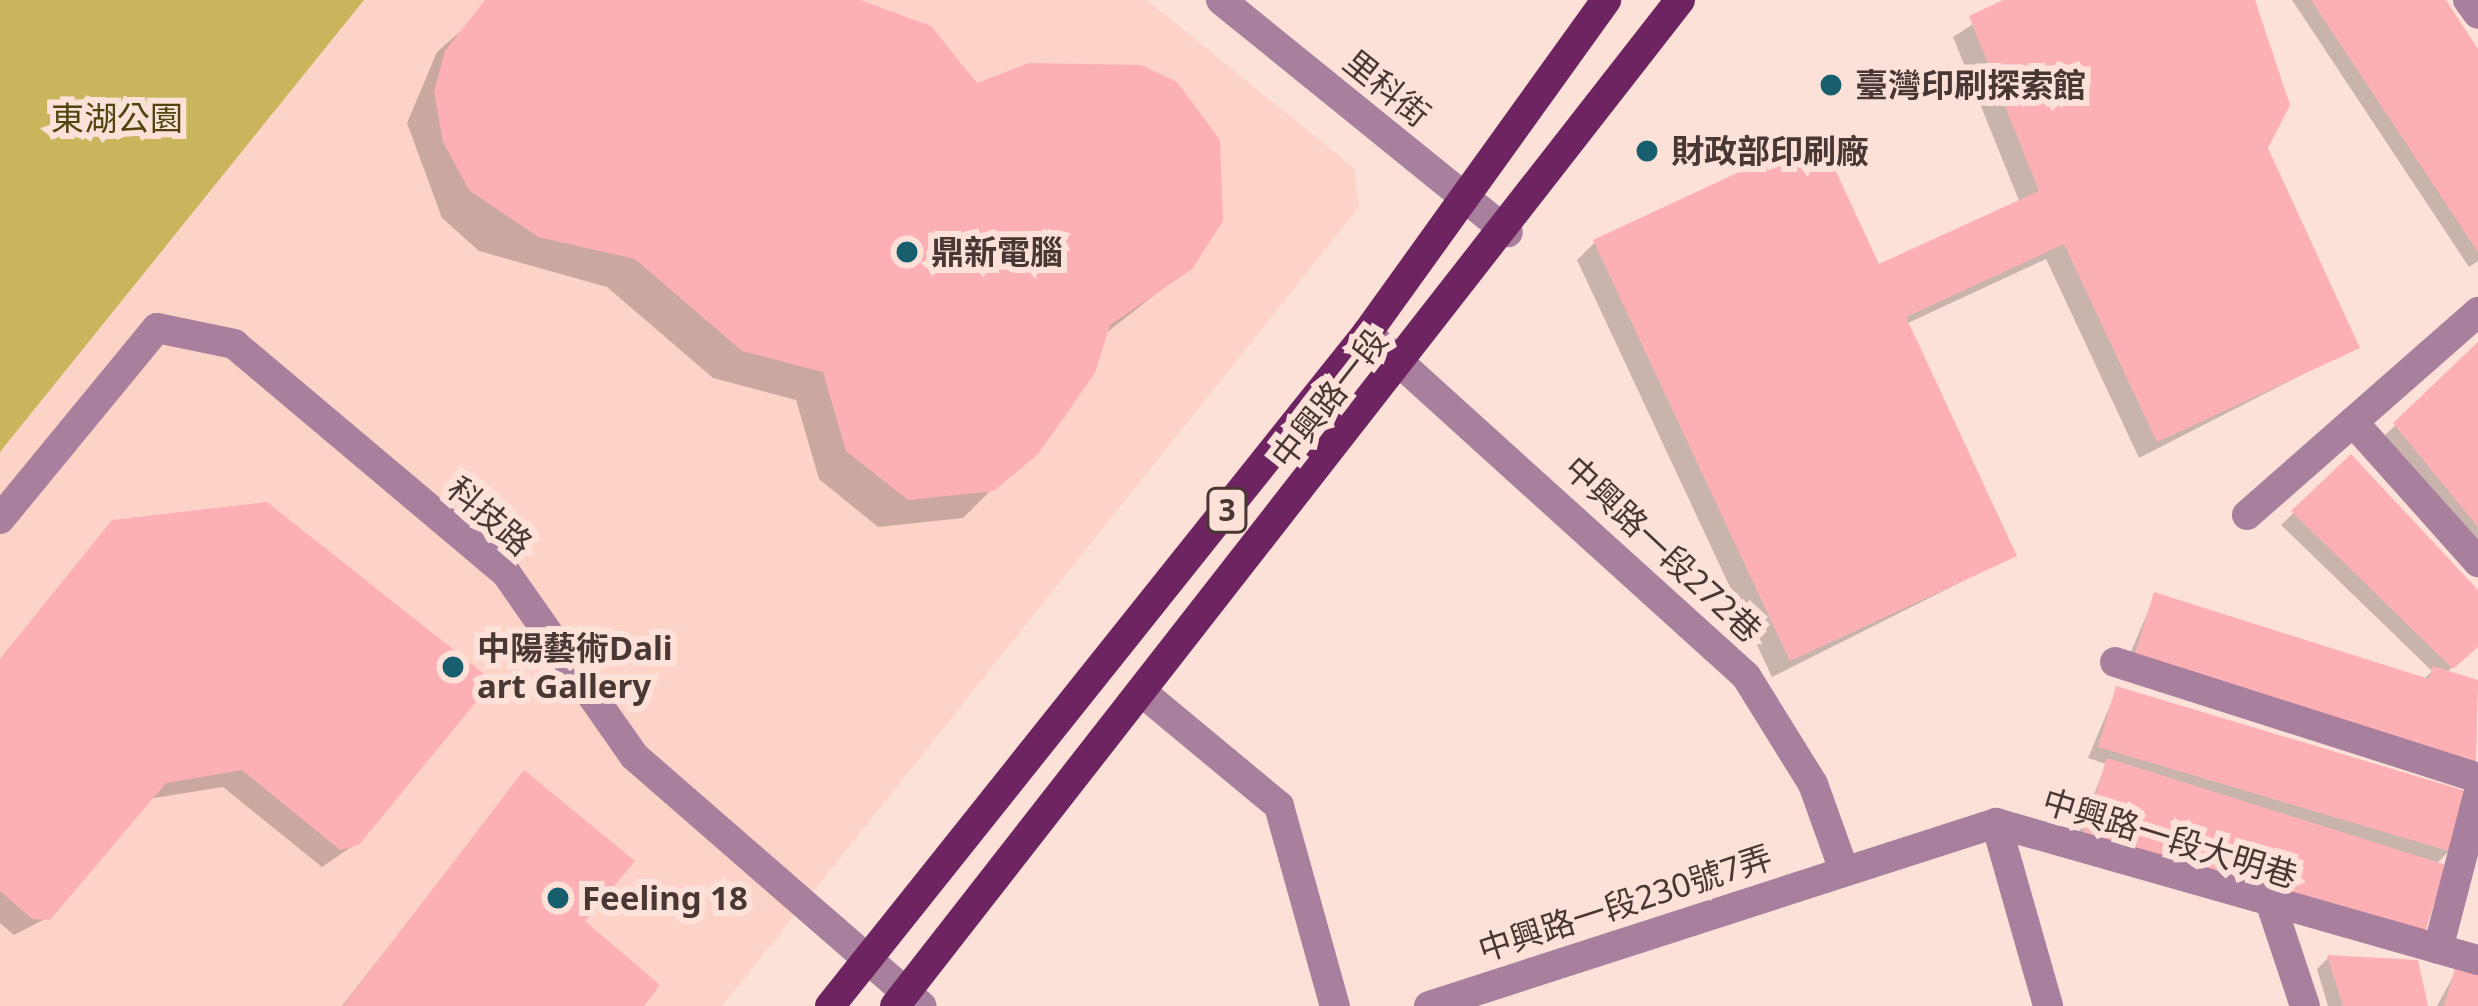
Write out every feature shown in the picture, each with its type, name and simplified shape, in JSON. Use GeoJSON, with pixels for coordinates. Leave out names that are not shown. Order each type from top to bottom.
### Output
{"type":"FeatureCollection","features":[{"type":"Feature","properties":{"kind":"main road","name":"中興路一段"},"geometry":{"type":"LineString","coordinates":[[830,1006],[1367,333],[1606,0]]}},
{"type":"Feature","properties":{"kind":"main road","name":"中興路一段"},"geometry":{"type":"LineString","coordinates":[[908,1002],[1143,692],[1508,232],[1679,0]]}},
{"type":"Feature","properties":{"kind":"street","name":"里科街"},"geometry":{"type":"LineString","coordinates":[[1221,0],[1508,232]]}},
{"type":"Feature","properties":{"kind":"street"},"geometry":{"type":"LineString","coordinates":[[2468,0],[2478,14]]}},
{"type":"Feature","properties":{"kind":"street"},"geometry":{"type":"LineString","coordinates":[[2246,514],[2478,312]]}},
{"type":"Feature","properties":{"kind":"street","name":"科技路"},"geometry":{"type":"LineString","coordinates":[[0,519],[157,328],[234,344],[506,573],[634,756],[908,1002]]}},
{"type":"Feature","properties":{"kind":"street","name":"中興路一段272巷"},"geometry":{"type":"LineString","coordinates":[[1367,333],[1405,359],[1747,676],[1813,784],[1843,868]]}},
{"type":"Feature","properties":{"kind":"street"},"geometry":{"type":"LineString","coordinates":[[2353,422],[2478,562]]}},
{"type":"Feature","properties":{"kind":"street"},"geometry":{"type":"LineString","coordinates":[[2115,662],[2478,778]]}},
{"type":"Feature","properties":{"kind":"street"},"geometry":{"type":"LineString","coordinates":[[1143,692],[1280,806],[1335,1006]]}},
{"type":"Feature","properties":{"kind":"street"},"geometry":{"type":"LineString","coordinates":[[2438,950],[2478,795]]}},
{"type":"Feature","properties":{"kind":"street"},"geometry":{"type":"LineString","coordinates":[[1996,823],[2048,1006]]}},
{"type":"Feature","properties":{"kind":"street","name":"中興路一段大明巷"},"geometry":{"type":"LineString","coordinates":[[1843,868],[1996,823],[2273,910],[2478,960]]}},
{"type":"Feature","properties":{"kind":"street","name":"中興路一段230號7弄"},"geometry":{"type":"LineString","coordinates":[[1429,1006],[1843,868]]}},
{"type":"Feature","properties":{"kind":"street"},"geometry":{"type":"LineString","coordinates":[[2273,910],[2305,1006]]}},
{"type":"Feature","properties":{"kind":"shaded area"},"geometry":{"type":"Polygon","coordinates":[[[364,0],[1147,0],[1354,168],[1359,207],[722,1006],[0,1006],[0,452],[364,0]]]}},
{"type":"Feature","properties":{"kind":"green space","name":"東湖公園"},"geometry":{"type":"Polygon","coordinates":[[[0,0],[364,0],[0,452],[0,0]]]}},
{"type":"Feature","properties":{"kind":"building","name":"鼎新電腦"},"geometry":{"type":"Polygon","coordinates":[[[485,0],[860,0],[931,26],[977,83],[1029,63],[1141,65],[1177,82],[1220,140],[1223,221],[1192,269],[1110,325],[1095,373],[1038,454],[994,491],[908,500],[846,451],[823,372],[742,351],[635,259],[538,237],[469,190],[443,142],[434,92],[445,51],[485,0]]]}},
{"type":"Feature","properties":{"kind":"building"},"geometry":{"type":"Polygon","coordinates":[[[2003,0],[2255,0],[2290,105],[2268,148],[2360,348],[2157,442],[2064,244],[1906,317],[2017,556],[1790,661],[1593,240],[1819,135],[1879,264],[2039,191],[1969,16],[2003,0]]]}},
{"type":"Feature","properties":{"kind":"building"},"geometry":{"type":"Polygon","coordinates":[[[2311,0],[2446,0],[2478,49],[2478,252],[2311,0]]]}},
{"type":"Feature","properties":{"kind":"building"},"geometry":{"type":"Polygon","coordinates":[[[2478,342],[2478,527],[2393,423],[2478,342]]]}},
{"type":"Feature","properties":{"kind":"building"},"geometry":{"type":"Polygon","coordinates":[[[2351,454],[2478,590],[2478,647],[2453,669],[2291,511],[2351,454]]]}},
{"type":"Feature","properties":{"kind":"building"},"geometry":{"type":"Polygon","coordinates":[[[267,502],[493,681],[359,845],[340,850],[242,770],[166,783],[50,920],[32,919],[0,891],[0,659],[112,520],[267,502]]]}},
{"type":"Feature","properties":{"kind":"building"},"geometry":{"type":"Polygon","coordinates":[[[2154,592],[2429,679],[2433,666],[2478,680],[2476,766],[2134,657],[2154,592]]]}},
{"type":"Feature","properties":{"kind":"building"},"geometry":{"type":"Polygon","coordinates":[[[2116,686],[2469,792],[2452,852],[2098,747],[2116,686]]]}},
{"type":"Feature","properties":{"kind":"building"},"geometry":{"type":"Polygon","coordinates":[[[2107,758],[2446,865],[2423,939],[2084,832],[2107,758]]]}},
{"type":"Feature","properties":{"kind":"building"},"geometry":{"type":"Polygon","coordinates":[[[524,770],[635,861],[585,921],[660,985],[644,1006],[343,1006],[524,770]]]}},
{"type":"Feature","properties":{"kind":"building"},"geometry":{"type":"Polygon","coordinates":[[[2327,955],[2418,960],[2428,1006],[2343,1006],[2327,955]]]}},
{"type":"Feature","properties":{"kind":"building"},"geometry":{"type":"Polygon","coordinates":[[[2455,968],[2478,975],[2478,1006],[2444,1006],[2455,968]]]}},
{"type":"Feature","properties":{"kind":"place","name":"臺灣印刷探索館"},"geometry":{"type":"Point","coordinates":[1831,85]}},
{"type":"Feature","properties":{"kind":"place","name":"財政部印刷廠"},"geometry":{"type":"Point","coordinates":[1647,151]}},
{"type":"Feature","properties":{"kind":"place","name":"鼎新電腦"},"geometry":{"type":"Point","coordinates":[907,252]}},
{"type":"Feature","properties":{"kind":"place","name":"中陽藝術Dali art Gallery"},"geometry":{"type":"Point","coordinates":[453,667]}},
{"type":"Feature","properties":{"kind":"place","name":"Feeling 18"},"geometry":{"type":"Point","coordinates":[558,898]}}]}
